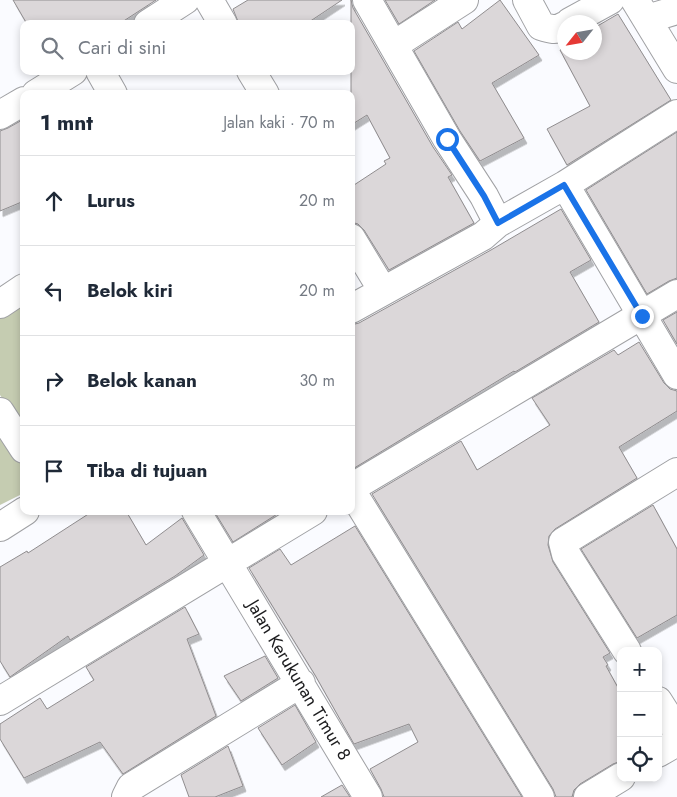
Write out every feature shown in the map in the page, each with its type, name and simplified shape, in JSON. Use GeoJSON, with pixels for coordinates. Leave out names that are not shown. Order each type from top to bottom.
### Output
{"type":"FeatureCollection","features":[{"type":"Feature","properties":{"kind":"street"},"geometry":{"type":"LineString","coordinates":[[154,20],[185,0]]}},
{"type":"Feature","properties":{"kind":"street"},"geometry":{"type":"LineString","coordinates":[[209,0],[221,20]]}},
{"type":"Feature","properties":{"kind":"street"},"geometry":{"type":"LineString","coordinates":[[367,0],[447,139],[484,196],[498,223]]}},
{"type":"Feature","properties":{"kind":"street"},"geometry":{"type":"LineString","coordinates":[[394,45],[464,0]]}},
{"type":"Feature","properties":{"kind":"street"},"geometry":{"type":"LineString","coordinates":[[527,0],[541,26],[557,29]]}},
{"type":"Feature","properties":{"kind":"street"},"geometry":{"type":"LineString","coordinates":[[583,15],[610,0]]}},
{"type":"Feature","properties":{"kind":"street"},"geometry":{"type":"LineString","coordinates":[[641,9],[677,10]]}},
{"type":"Feature","properties":{"kind":"street"},"geometry":{"type":"LineString","coordinates":[[641,9],[677,69]]}},
{"type":"Feature","properties":{"kind":"street"},"geometry":{"type":"LineString","coordinates":[[42,90],[67,75]]}},
{"type":"Feature","properties":{"kind":"street"},"geometry":{"type":"LineString","coordinates":[[102,75],[111,90]]}},
{"type":"Feature","properties":{"kind":"street"},"geometry":{"type":"LineString","coordinates":[[254,75],[263,90]]}},
{"type":"Feature","properties":{"kind":"street"},"geometry":{"type":"LineString","coordinates":[[0,115],[20,103]]}},
{"type":"Feature","properties":{"kind":"street"},"geometry":{"type":"LineString","coordinates":[[355,307],[483,236],[498,223],[564,185],[677,114]]}},
{"type":"Feature","properties":{"kind":"street"},"geometry":{"type":"LineString","coordinates":[[564,185],[677,375]]}},
{"type":"Feature","properties":{"kind":"street"},"geometry":{"type":"LineString","coordinates":[[355,245],[383,291]]}},
{"type":"Feature","properties":{"kind":"street"},"geometry":{"type":"LineString","coordinates":[[0,304],[20,291]]}},
{"type":"Feature","properties":{"kind":"street"},"geometry":{"type":"LineString","coordinates":[[355,487],[677,294]]}},
{"type":"Feature","properties":{"kind":"street"},"geometry":{"type":"LineString","coordinates":[[0,412],[20,443]]}},
{"type":"Feature","properties":{"kind":"street"},"geometry":{"type":"LineString","coordinates":[[624,647],[566,554],[563,542],[677,472]]}},
{"type":"Feature","properties":{"kind":"street"},"geometry":{"type":"LineString","coordinates":[[355,496],[540,797]]}},
{"type":"Feature","properties":{"kind":"street"},"geometry":{"type":"LineString","coordinates":[[0,527],[20,514]]}},
{"type":"Feature","properties":{"kind":"street","name":"Jalan Kerukunan Timur 8"},"geometry":{"type":"LineString","coordinates":[[199,515],[301,682],[368,797]]}},
{"type":"Feature","properties":{"kind":"street"},"geometry":{"type":"LineString","coordinates":[[0,700],[307,515]]}},
{"type":"Feature","properties":{"kind":"street"},"geometry":{"type":"LineString","coordinates":[[126,797],[131,787],[301,682]]}},
{"type":"Feature","properties":{"kind":"street"},"geometry":{"type":"LineString","coordinates":[[662,707],[677,731]]}},
{"type":"Feature","properties":{"kind":"street"},"geometry":{"type":"LineString","coordinates":[[662,751],[677,742]]}},
{"type":"Feature","properties":{"kind":"street"},"geometry":{"type":"LineString","coordinates":[[588,797],[617,779]]}},
{"type":"Feature","properties":{"kind":"green space"},"geometry":{"type":"Polygon","coordinates":[[[20,300],[20,425],[0,395],[0,313],[20,300]]]}},
{"type":"Feature","properties":{"kind":"green space"},"geometry":{"type":"Polygon","coordinates":[[[0,423],[20,454],[20,495],[0,505],[0,423]]]}},
{"type":"Feature","properties":{"kind":"building"},"geometry":{"type":"Polygon","coordinates":[[[13,0],[156,0],[125,20],[25,20],[13,0]]]}},
{"type":"Feature","properties":{"kind":"building"},"geometry":{"type":"Polygon","coordinates":[[[248,0],[342,0],[312,20],[237,20],[233,9],[248,0]]]}},
{"type":"Feature","properties":{"kind":"building"},"geometry":{"type":"Polygon","coordinates":[[[351,0],[353,8],[433,147],[452,175],[448,177],[474,223],[389,270],[364,230],[355,223],[355,184],[386,164],[384,161],[390,158],[367,115],[355,122],[355,90],[351,90],[351,75],[355,75],[355,20],[351,20],[351,0]]]}},
{"type":"Feature","properties":{"kind":"building"},"geometry":{"type":"Polygon","coordinates":[[[385,0],[435,0],[399,24],[385,0]]]}},
{"type":"Feature","properties":{"kind":"building"},"geometry":{"type":"Polygon","coordinates":[[[500,0],[539,55],[492,83],[524,138],[480,161],[460,131],[414,51],[458,22],[462,29],[500,0]]]}},
{"type":"Feature","properties":{"kind":"building"},"geometry":{"type":"Polygon","coordinates":[[[618,14],[671,100],[567,165],[547,129],[590,106],[565,60],[602,60],[602,23],[618,14]]]}},
{"type":"Feature","properties":{"kind":"building"},"geometry":{"type":"Polygon","coordinates":[[[20,121],[20,203],[0,211],[0,131],[20,121]]]}},
{"type":"Feature","properties":{"kind":"building"},"geometry":{"type":"Polygon","coordinates":[[[677,132],[677,278],[647,294],[586,190],[677,132]]]}},
{"type":"Feature","properties":{"kind":"building"},"geometry":{"type":"Polygon","coordinates":[[[561,209],[591,260],[570,272],[599,322],[355,468],[355,324],[491,250],[561,209]]]}},
{"type":"Feature","properties":{"kind":"building"},"geometry":{"type":"Polygon","coordinates":[[[677,312],[677,344],[663,320],[677,312]]]}},
{"type":"Feature","properties":{"kind":"building"},"geometry":{"type":"Polygon","coordinates":[[[639,342],[664,383],[670,389],[677,391],[677,411],[619,447],[637,478],[555,529],[549,536],[548,545],[553,562],[610,653],[603,657],[617,686],[617,762],[580,784],[574,790],[572,797],[556,797],[553,789],[372,494],[461,441],[477,470],[550,425],[532,398],[614,350],[618,355],[639,342]]]}},
{"type":"Feature","properties":{"kind":"building"},"geometry":{"type":"Polygon","coordinates":[[[653,505],[677,549],[677,615],[637,638],[581,549],[653,505]]]}},
{"type":"Feature","properties":{"kind":"building"},"geometry":{"type":"Polygon","coordinates":[[[87,515],[128,515],[146,545],[182,518],[204,555],[175,576],[70,640],[68,636],[10,677],[0,661],[0,567],[27,551],[28,553],[87,515]]]}},
{"type":"Feature","properties":{"kind":"building"},"geometry":{"type":"Polygon","coordinates":[[[216,515],[276,515],[233,542],[216,515]]]}},
{"type":"Feature","properties":{"kind":"building"},"geometry":{"type":"Polygon","coordinates":[[[355,526],[522,797],[384,797],[370,769],[418,742],[409,724],[354,744],[315,675],[249,568],[280,549],[291,565],[355,526]]]}},
{"type":"Feature","properties":{"kind":"building"},"geometry":{"type":"Polygon","coordinates":[[[185,607],[199,634],[187,639],[216,716],[123,774],[100,742],[24,778],[0,739],[0,724],[40,698],[47,709],[94,680],[86,667],[185,607]]]}},
{"type":"Feature","properties":{"kind":"building"},"geometry":{"type":"Polygon","coordinates":[[[265,656],[278,678],[241,701],[224,676],[265,656]]]}},
{"type":"Feature","properties":{"kind":"building"},"geometry":{"type":"Polygon","coordinates":[[[295,705],[316,742],[282,765],[258,728],[295,705]]]}},
{"type":"Feature","properties":{"kind":"building"},"geometry":{"type":"Polygon","coordinates":[[[228,746],[243,786],[215,797],[189,797],[181,775],[228,746]]]}},
{"type":"Feature","properties":{"kind":"building"},"geometry":{"type":"Polygon","coordinates":[[[342,785],[350,797],[321,797],[342,785]]]}},
{"type":"Feature","properties":{"kind":"route"},"geometry":{"type":"LineString","coordinates":[[447,139],[484,196],[498,223],[564,185],[642,316]]}}]}
